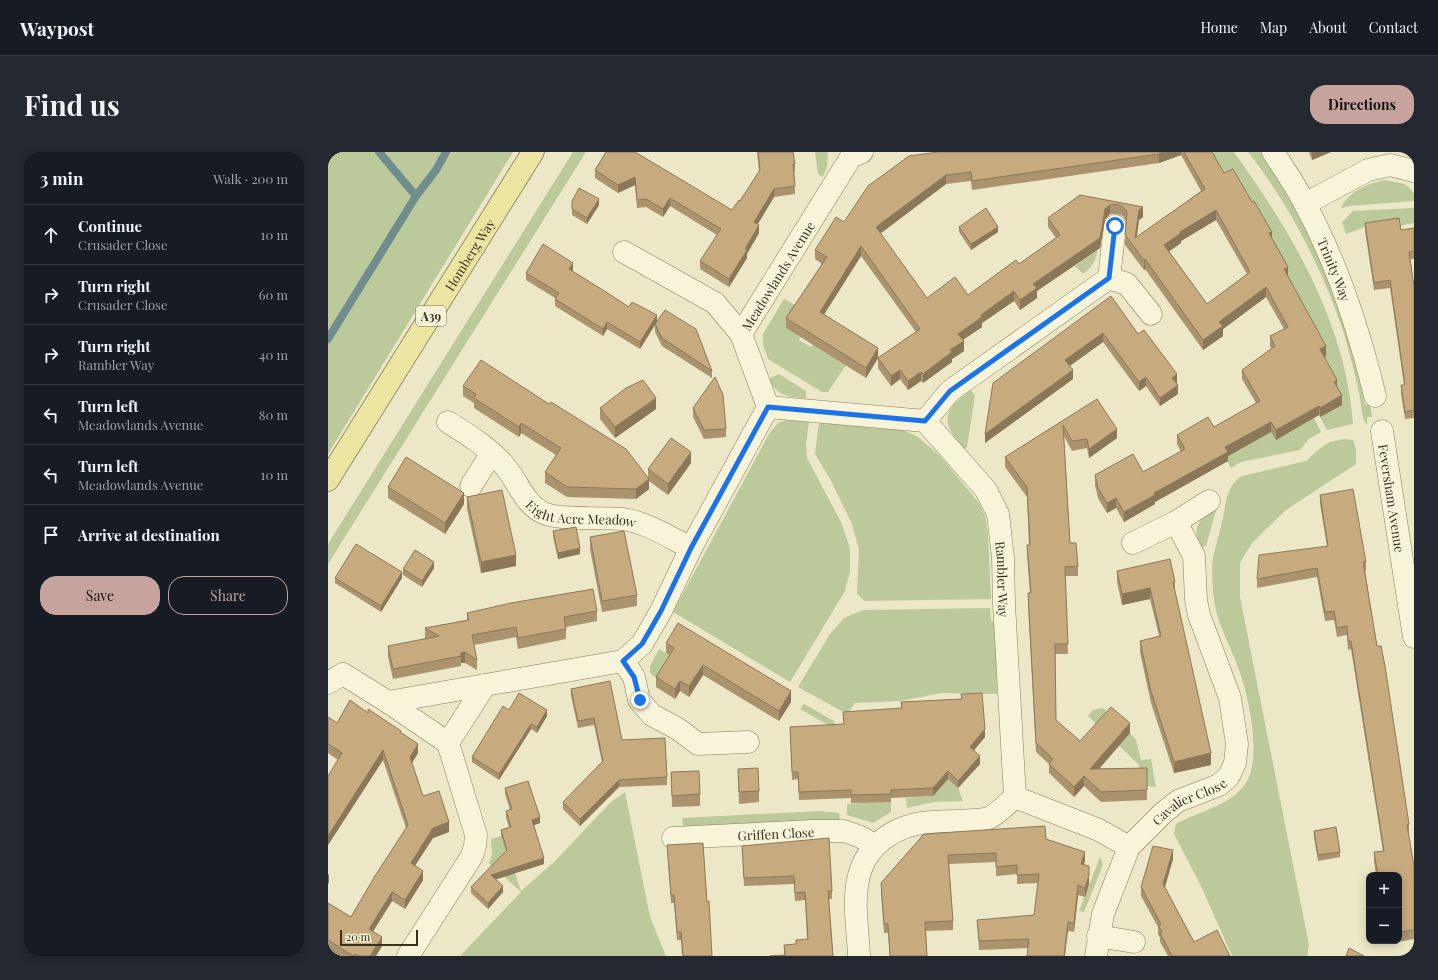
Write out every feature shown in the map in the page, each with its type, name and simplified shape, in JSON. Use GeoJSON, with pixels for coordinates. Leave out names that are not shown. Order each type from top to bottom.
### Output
{"type":"FeatureCollection","features":[{"type":"Feature","properties":{"kind":"main road","name":"Homberg Way"},"geometry":{"type":"LineString","coordinates":[[328,480],[533,152]]}},
{"type":"Feature","properties":{"kind":"street","name":"Trinity Way"},"geometry":{"type":"LineString","coordinates":[[1273,152],[1305,204],[1342,283],[1361,340],[1375,396]]}},
{"type":"Feature","properties":{"kind":"street","name":"Meadowlands Avenue"},"geometry":{"type":"LineString","coordinates":[[768,407],[741,334],[854,154]]}},
{"type":"Feature","properties":{"kind":"street"},"geometry":{"type":"LineString","coordinates":[[1305,204],[1368,170],[1390,165],[1414,171]]}},
{"type":"Feature","properties":{"kind":"street"},"geometry":{"type":"LineString","coordinates":[[388,702],[623,661],[642,644],[661,611],[691,548],[768,407],[925,421],[950,391],[1109,278],[1115,226]]}},
{"type":"Feature","properties":{"kind":"street"},"geometry":{"type":"LineString","coordinates":[[624,252],[715,303],[741,334]]}},
{"type":"Feature","properties":{"kind":"street"},"geometry":{"type":"LineString","coordinates":[[1109,278],[1127,284],[1151,314]]}},
{"type":"Feature","properties":{"kind":"street","name":"Rambler Way"},"geometry":{"type":"LineString","coordinates":[[925,421],[986,490],[998,514],[1003,558],[1004,604],[1015,797]]}},
{"type":"Feature","properties":{"kind":"street","name":"Eight Acre Meadow"},"geometry":{"type":"LineString","coordinates":[[448,422],[475,440],[503,464],[524,496],[535,508],[547,514],[623,519],[638,523],[691,548]]}},
{"type":"Feature","properties":{"kind":"street","name":"Feversham Avenue"},"geometry":{"type":"LineString","coordinates":[[1382,431],[1411,602],[1414,637]]}},
{"type":"Feature","properties":{"kind":"street"},"geometry":{"type":"LineString","coordinates":[[471,486],[491,454]]}},
{"type":"Feature","properties":{"kind":"street"},"geometry":{"type":"LineString","coordinates":[[1133,543],[1176,522],[1209,501]]}},
{"type":"Feature","properties":{"kind":"street","name":"Cavalier Close"},"geometry":{"type":"LineString","coordinates":[[1134,942],[1097,946],[1103,914],[1129,847],[1163,813],[1178,801],[1219,785],[1229,776],[1235,763],[1237,744],[1230,698],[1199,615],[1196,600],[1194,556],[1176,522]]}},
{"type":"Feature","properties":{"kind":"street"},"geometry":{"type":"LineString","coordinates":[[623,661],[634,677],[640,700],[652,715],[678,729],[698,744],[748,742]]}},
{"type":"Feature","properties":{"kind":"street"},"geometry":{"type":"LineString","coordinates":[[328,683],[343,674],[448,742],[476,835],[472,856],[408,956]]}},
{"type":"Feature","properties":{"kind":"street"},"geometry":{"type":"LineString","coordinates":[[448,742],[485,685]]}},
{"type":"Feature","properties":{"kind":"street"},"geometry":{"type":"LineString","coordinates":[[859,956],[856,894],[858,879],[865,861],[875,846],[888,834],[902,828],[922,822],[989,818],[1015,797],[1099,830],[1129,847]]}},
{"type":"Feature","properties":{"kind":"street","name":"Griffen Close"},"geometry":{"type":"LineString","coordinates":[[673,838],[813,831],[844,831],[860,837],[875,846]]}},
{"type":"Feature","properties":{"kind":"green space"},"geometry":{"type":"Polygon","coordinates":[[[328,152],[513,152],[328,454],[328,152]]]}},
{"type":"Feature","properties":{"kind":"green space"},"geometry":{"type":"Polygon","coordinates":[[[573,152],[586,152],[328,564],[328,544],[573,152]]]}},
{"type":"Feature","properties":{"kind":"green space"},"geometry":{"type":"Polygon","coordinates":[[[815,152],[828,152],[827,167],[823,177],[818,174],[815,152]]]}},
{"type":"Feature","properties":{"kind":"green space"},"geometry":{"type":"Polygon","coordinates":[[[1206,152],[1234,152],[1276,214],[1313,280],[1328,315],[1340,350],[1348,387],[1353,424],[1327,430],[1320,417],[1342,405],[1319,364],[1326,355],[1206,152]]]}},
{"type":"Feature","properties":{"kind":"green space"},"geometry":{"type":"Polygon","coordinates":[[[1248,152],[1261,152],[1274,172],[1308,234],[1328,278],[1347,332],[1365,405],[1370,405],[1372,417],[1367,417],[1367,425],[1362,414],[1360,397],[1345,337],[1327,288],[1305,241],[1292,218],[1264,173],[1248,152]]]}},
{"type":"Feature","properties":{"kind":"green space"},"geometry":{"type":"Polygon","coordinates":[[[1384,180],[1405,184],[1414,193],[1414,201],[1341,208],[1348,197],[1353,193],[1371,184],[1384,180]]]}},
{"type":"Feature","properties":{"kind":"green space"},"geometry":{"type":"Polygon","coordinates":[[[1414,208],[1414,223],[1399,226],[1368,226],[1346,234],[1342,222],[1353,211],[1414,208]]]}},
{"type":"Feature","properties":{"kind":"green space"},"geometry":{"type":"Polygon","coordinates":[[[1098,225],[1098,246],[1096,258],[1083,274],[1075,266],[1094,252],[1098,225]]]}},
{"type":"Feature","properties":{"kind":"green space"},"geometry":{"type":"Polygon","coordinates":[[[784,299],[799,307],[786,328],[800,337],[799,340],[811,347],[813,345],[846,365],[828,392],[822,392],[768,359],[763,345],[763,334],[784,299]]]}},
{"type":"Feature","properties":{"kind":"green space"},"geometry":{"type":"Polygon","coordinates":[[[779,374],[806,391],[806,398],[789,396],[775,389],[769,379],[779,374]]]}},
{"type":"Feature","properties":{"kind":"green space"},"geometry":{"type":"Polygon","coordinates":[[[971,390],[975,396],[967,447],[965,449],[951,431],[947,418],[949,411],[954,405],[971,390]]]}},
{"type":"Feature","properties":{"kind":"green space"},"geometry":{"type":"Polygon","coordinates":[[[1314,418],[1321,432],[1309,439],[1300,450],[1241,462],[1231,468],[1225,457],[1271,432],[1276,440],[1314,418]]]}},
{"type":"Feature","properties":{"kind":"green space"},"geometry":{"type":"Polygon","coordinates":[[[787,420],[809,422],[806,444],[807,458],[842,524],[850,549],[850,571],[845,591],[790,682],[673,612],[769,434],[778,423],[787,420]]]}},
{"type":"Feature","properties":{"kind":"green space"},"geometry":{"type":"Polygon","coordinates":[[[819,423],[901,429],[918,437],[941,457],[979,503],[985,516],[988,534],[991,599],[865,601],[857,594],[859,550],[852,524],[829,477],[815,454],[819,423]]]}},
{"type":"Feature","properties":{"kind":"green space"},"geometry":{"type":"Polygon","coordinates":[[[1344,439],[1353,440],[1356,449],[1356,464],[1286,510],[1253,542],[1240,563],[1240,597],[1309,945],[1307,956],[1232,956],[1202,888],[1174,834],[1176,824],[1223,803],[1240,791],[1251,772],[1253,758],[1252,727],[1247,696],[1237,663],[1219,621],[1216,608],[1212,575],[1214,553],[1228,494],[1233,484],[1237,480],[1242,476],[1306,461],[1319,449],[1330,442],[1344,439]]]}},
{"type":"Feature","properties":{"kind":"green space"},"geometry":{"type":"Polygon","coordinates":[[[1217,507],[1206,546],[1201,547],[1196,533],[1199,523],[1206,515],[1217,507]]]}},
{"type":"Feature","properties":{"kind":"green space"},"geometry":{"type":"Polygon","coordinates":[[[990,608],[991,621],[995,622],[997,694],[941,693],[901,701],[855,703],[847,714],[798,687],[830,634],[844,618],[863,610],[990,608]]]}},
{"type":"Feature","properties":{"kind":"green space"},"geometry":{"type":"Polygon","coordinates":[[[659,649],[674,658],[660,681],[650,673],[650,666],[659,649]]]}},
{"type":"Feature","properties":{"kind":"green space"},"geometry":{"type":"Polygon","coordinates":[[[804,704],[834,721],[836,744],[829,744],[828,725],[800,709],[804,704]]]}},
{"type":"Feature","properties":{"kind":"green space"},"geometry":{"type":"Polygon","coordinates":[[[1103,708],[1111,716],[1121,743],[1130,733],[1136,740],[1141,760],[1151,759],[1156,787],[1147,786],[1140,778],[1139,765],[1088,716],[1093,710],[1103,708]]]}},
{"type":"Feature","properties":{"kind":"green space"},"geometry":{"type":"Polygon","coordinates":[[[948,779],[958,788],[963,801],[934,802],[907,808],[906,798],[933,796],[948,779]]]}},
{"type":"Feature","properties":{"kind":"green space"},"geometry":{"type":"Polygon","coordinates":[[[625,792],[650,917],[666,956],[460,956],[521,892],[489,863],[492,855],[491,839],[501,836],[513,873],[515,873],[521,891],[554,862],[611,802],[625,792]]]}},
{"type":"Feature","properties":{"kind":"green space"},"geometry":{"type":"Polygon","coordinates":[[[861,800],[891,801],[891,812],[873,823],[847,815],[847,804],[861,803],[861,800]]]}},
{"type":"Feature","properties":{"kind":"green space"},"geometry":{"type":"Polygon","coordinates":[[[821,811],[839,813],[840,821],[683,827],[682,818],[821,811]]]}},
{"type":"Feature","properties":{"kind":"green space"},"geometry":{"type":"Polygon","coordinates":[[[1100,857],[1103,864],[1101,870],[1084,912],[1079,911],[1100,857]]]}},
{"type":"Feature","properties":{"kind":"building"},"geometry":{"type":"Polygon","coordinates":[[[606,152],[635,152],[732,210],[739,200],[740,201],[760,170],[758,152],[793,152],[795,164],[793,164],[795,186],[774,189],[754,222],[759,225],[745,249],[747,250],[729,279],[700,261],[721,229],[670,198],[663,209],[646,199],[637,200],[635,177],[618,185],[595,170],[606,152]]]}},
{"type":"Feature","properties":{"kind":"building"},"geometry":{"type":"Polygon","coordinates":[[[938,152],[1163,152],[1159,154],[972,181],[971,172],[946,175],[876,227],[927,298],[955,277],[968,295],[1016,260],[1019,264],[1060,235],[1048,218],[1080,195],[1143,207],[1139,210],[1135,238],[1205,189],[1184,152],[1212,152],[1224,173],[1233,169],[1252,202],[1254,201],[1272,232],[1269,233],[1288,267],[1284,269],[1326,346],[1320,349],[1337,380],[1334,382],[1342,395],[1276,430],[1271,422],[1225,447],[1228,452],[1154,493],[1155,495],[1124,512],[1116,498],[1107,503],[1098,488],[1095,475],[1133,454],[1143,472],[1185,449],[1177,435],[1208,417],[1214,427],[1260,401],[1242,370],[1275,346],[1270,336],[1288,327],[1266,287],[1219,322],[1223,326],[1203,340],[1145,259],[1144,260],[1125,235],[1127,212],[1123,207],[1117,204],[1110,205],[1105,209],[1100,238],[1033,284],[1037,288],[1020,300],[1014,291],[981,315],[982,317],[958,334],[964,341],[950,350],[952,352],[923,374],[921,372],[908,381],[900,370],[891,376],[878,358],[920,329],[861,246],[820,312],[878,348],[866,368],[786,318],[827,257],[815,250],[836,217],[844,222],[868,186],[909,156],[938,152]],[[1216,210],[1180,232],[1181,233],[1164,245],[1207,304],[1250,272],[1216,210]]]}},
{"type":"Feature","properties":{"kind":"building"},"geometry":{"type":"Polygon","coordinates":[[[579,188],[599,199],[587,218],[572,209],[572,201],[579,188]]]}},
{"type":"Feature","properties":{"kind":"building"},"geometry":{"type":"Polygon","coordinates":[[[986,208],[998,227],[971,244],[959,227],[986,208]]]}},
{"type":"Feature","properties":{"kind":"building"},"geometry":{"type":"Polygon","coordinates":[[[1399,218],[1401,230],[1414,228],[1414,251],[1409,252],[1414,286],[1414,410],[1405,412],[1401,385],[1405,385],[1390,280],[1374,283],[1365,223],[1399,218]]]}},
{"type":"Feature","properties":{"kind":"building"},"geometry":{"type":"Polygon","coordinates":[[[543,244],[573,263],[569,269],[629,307],[632,302],[657,315],[640,342],[607,322],[603,329],[555,299],[559,293],[526,273],[543,244]]]}},
{"type":"Feature","properties":{"kind":"building"},"geometry":{"type":"Polygon","coordinates":[[[1111,296],[1138,334],[1144,330],[1177,374],[1172,378],[1178,385],[1160,398],[1146,377],[1139,382],[1103,333],[1065,360],[1073,370],[985,434],[993,383],[1111,296]]]}},
{"type":"Feature","properties":{"kind":"building"},"geometry":{"type":"Polygon","coordinates":[[[665,310],[696,329],[712,371],[662,338],[655,324],[665,310]]]}},
{"type":"Feature","properties":{"kind":"building"},"geometry":{"type":"Polygon","coordinates":[[[481,360],[549,404],[551,402],[626,449],[649,479],[636,489],[567,487],[545,472],[561,448],[521,423],[519,427],[474,398],[476,394],[463,386],[481,360]]]}},
{"type":"Feature","properties":{"kind":"building"},"geometry":{"type":"Polygon","coordinates":[[[715,377],[723,395],[726,429],[704,430],[693,408],[715,377]]]}},
{"type":"Feature","properties":{"kind":"building"},"geometry":{"type":"Polygon","coordinates":[[[643,380],[656,398],[615,427],[600,408],[626,388],[643,380]]]}},
{"type":"Feature","properties":{"kind":"building"},"geometry":{"type":"Polygon","coordinates":[[[1097,399],[1117,429],[1089,449],[1087,439],[1072,441],[1063,425],[1070,543],[1076,543],[1078,566],[1065,567],[1068,644],[1055,644],[1056,720],[1080,741],[1111,707],[1130,723],[1090,769],[1147,768],[1147,790],[1101,792],[1084,776],[1074,787],[1049,764],[1053,759],[1036,743],[1028,593],[1031,593],[1027,545],[1030,545],[1027,487],[1005,457],[1097,399]]]}},
{"type":"Feature","properties":{"kind":"building"},"geometry":{"type":"Polygon","coordinates":[[[671,438],[691,452],[668,484],[648,469],[671,438]]]}},
{"type":"Feature","properties":{"kind":"building"},"geometry":{"type":"Polygon","coordinates":[[[406,457],[464,493],[445,523],[388,487],[406,457]]]}},
{"type":"Feature","properties":{"kind":"building"},"geometry":{"type":"Polygon","coordinates":[[[1353,489],[1366,562],[1363,562],[1377,646],[1381,646],[1385,666],[1409,824],[1407,825],[1414,866],[1414,930],[1402,932],[1402,872],[1377,872],[1374,852],[1384,851],[1351,641],[1348,641],[1347,626],[1337,628],[1334,611],[1325,612],[1317,568],[1257,579],[1259,555],[1328,546],[1320,495],[1353,489]]]}},
{"type":"Feature","properties":{"kind":"building"},"geometry":{"type":"Polygon","coordinates":[[[502,490],[516,555],[481,562],[467,497],[502,490]]]}},
{"type":"Feature","properties":{"kind":"building"},"geometry":{"type":"Polygon","coordinates":[[[576,527],[580,548],[558,553],[553,531],[576,527]]]}},
{"type":"Feature","properties":{"kind":"building"},"geometry":{"type":"Polygon","coordinates":[[[624,531],[637,595],[602,601],[590,537],[624,531]]]}},
{"type":"Feature","properties":{"kind":"building"},"geometry":{"type":"Polygon","coordinates":[[[356,544],[402,572],[381,606],[335,578],[356,544]]]}},
{"type":"Feature","properties":{"kind":"building"},"geometry":{"type":"Polygon","coordinates":[[[415,550],[434,562],[422,581],[403,569],[415,550]]]}},
{"type":"Feature","properties":{"kind":"building"},"geometry":{"type":"Polygon","coordinates":[[[1170,559],[1175,582],[1173,582],[1211,753],[1174,762],[1151,691],[1140,641],[1161,636],[1150,588],[1122,594],[1117,571],[1170,559]]]}},
{"type":"Feature","properties":{"kind":"building"},"geometry":{"type":"Polygon","coordinates":[[[593,589],[597,611],[564,617],[566,629],[518,638],[516,627],[472,635],[477,660],[465,652],[461,653],[461,656],[393,669],[388,646],[439,636],[425,628],[469,620],[467,613],[511,603],[593,589]]]}},
{"type":"Feature","properties":{"kind":"building"},"geometry":{"type":"Polygon","coordinates":[[[678,623],[791,691],[779,711],[703,665],[689,686],[680,681],[675,689],[656,677],[674,648],[666,643],[678,623]]]}},
{"type":"Feature","properties":{"kind":"building"},"geometry":{"type":"Polygon","coordinates":[[[610,681],[622,740],[665,738],[667,777],[619,780],[580,819],[563,802],[603,761],[594,718],[578,721],[571,689],[610,681]]]}},
{"type":"Feature","properties":{"kind":"building"},"geometry":{"type":"Polygon","coordinates":[[[519,693],[547,710],[537,727],[531,724],[499,774],[472,757],[503,706],[509,710],[519,693]]]}},
{"type":"Feature","properties":{"kind":"building"},"geometry":{"type":"Polygon","coordinates":[[[982,693],[985,729],[970,747],[980,756],[958,781],[948,771],[933,788],[891,790],[891,794],[851,795],[851,790],[799,792],[798,772],[792,772],[790,727],[844,724],[843,712],[902,708],[901,702],[962,699],[961,694],[982,693]]]}},
{"type":"Feature","properties":{"kind":"building"},"geometry":{"type":"Polygon","coordinates":[[[350,700],[368,713],[368,709],[418,744],[410,757],[423,796],[439,791],[449,822],[433,828],[411,863],[423,871],[405,900],[392,892],[369,929],[382,937],[370,956],[359,956],[355,954],[353,956],[328,940],[328,903],[351,917],[408,825],[383,750],[328,836],[328,776],[342,753],[328,744],[328,717],[337,723],[350,700]]]}},
{"type":"Feature","properties":{"kind":"building"},"geometry":{"type":"Polygon","coordinates":[[[758,768],[759,791],[739,792],[738,769],[758,768]]]}},
{"type":"Feature","properties":{"kind":"building"},"geometry":{"type":"Polygon","coordinates":[[[699,771],[700,794],[672,796],[671,772],[699,771]]]}},
{"type":"Feature","properties":{"kind":"building"},"geometry":{"type":"Polygon","coordinates":[[[528,781],[540,817],[532,820],[544,858],[491,875],[503,886],[488,903],[471,887],[507,850],[501,830],[511,827],[506,811],[512,809],[505,788],[528,781]]]}},
{"type":"Feature","properties":{"kind":"building"},"geometry":{"type":"Polygon","coordinates":[[[1045,826],[1046,839],[1085,852],[1081,864],[1089,866],[1089,875],[1085,888],[1078,885],[1074,923],[1068,922],[1064,956],[1027,956],[1029,939],[979,941],[977,920],[1034,915],[1039,874],[1017,875],[1017,865],[996,867],[996,853],[948,855],[953,921],[925,922],[927,956],[890,956],[888,924],[884,924],[881,883],[924,834],[1045,826]]]}},
{"type":"Feature","properties":{"kind":"building"},"geometry":{"type":"Polygon","coordinates":[[[1336,827],[1340,852],[1318,855],[1314,831],[1336,827]]]}},
{"type":"Feature","properties":{"kind":"building"},"geometry":{"type":"Polygon","coordinates":[[[829,838],[832,891],[828,891],[833,956],[770,956],[785,955],[784,945],[796,944],[796,940],[808,939],[805,892],[795,893],[794,876],[744,878],[742,846],[829,838]]]}},
{"type":"Feature","properties":{"kind":"building"},"geometry":{"type":"Polygon","coordinates":[[[703,843],[707,902],[709,901],[712,956],[683,956],[681,932],[677,932],[674,895],[671,895],[667,845],[703,843]]]}},
{"type":"Feature","properties":{"kind":"building"},"geometry":{"type":"Polygon","coordinates":[[[1153,846],[1173,850],[1163,884],[1194,942],[1217,930],[1230,956],[1172,956],[1160,933],[1162,932],[1158,925],[1161,924],[1141,887],[1153,846]]]}},
{"type":"Feature","properties":{"kind":"building"},"geometry":{"type":"Polygon","coordinates":[[[1349,948],[1364,956],[1346,956],[1349,948]]]}},
{"type":"Feature","properties":{"kind":"waterway"},"geometry":{"type":"LineString","coordinates":[[379,152],[416,196]]}},
{"type":"Feature","properties":{"kind":"waterway"},"geometry":{"type":"LineString","coordinates":[[328,339],[416,196],[436,170],[446,152]]}},
{"type":"Feature","properties":{"kind":"route"},"geometry":{"type":"LineString","coordinates":[[640,700],[634,677],[623,661],[642,644],[661,611],[691,548],[768,407],[925,421],[950,391],[1109,278],[1115,226]]}}]}
